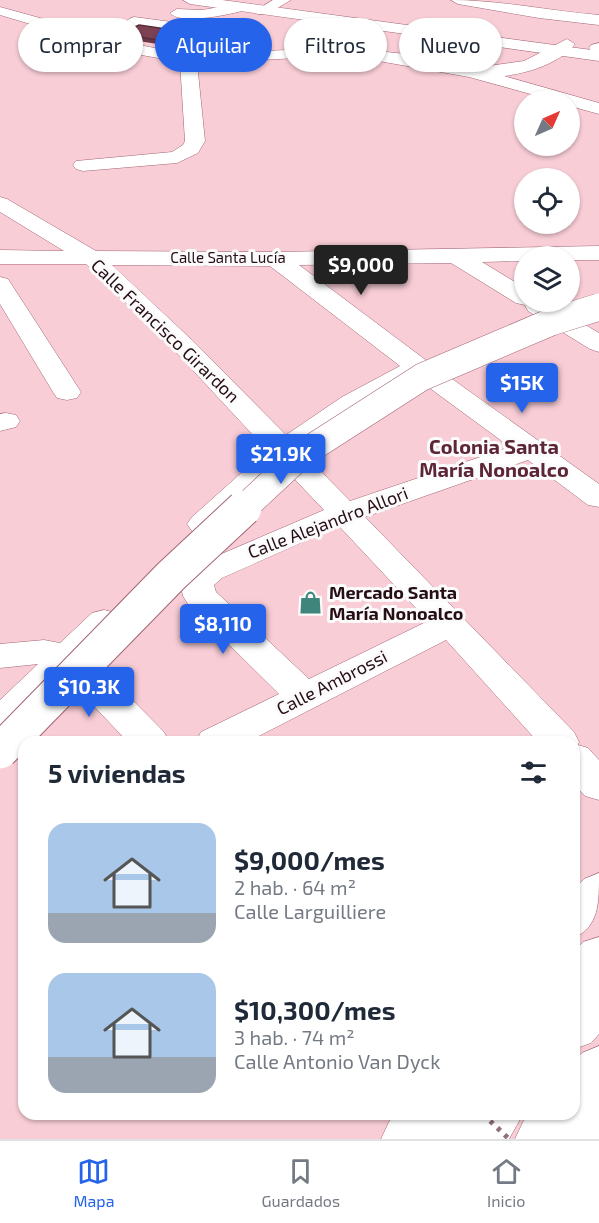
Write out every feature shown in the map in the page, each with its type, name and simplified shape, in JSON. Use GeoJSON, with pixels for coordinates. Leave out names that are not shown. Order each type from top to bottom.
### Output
{"type":"FeatureCollection","features":[{"type":"Feature","properties":{"kind":"main road"},"geometry":{"type":"LineString","coordinates":[[173,0],[215,4],[274,5],[561,48]]}},
{"type":"Feature","properties":{"kind":"main road"},"geometry":{"type":"LineString","coordinates":[[190,0],[215,4]]}},
{"type":"Feature","properties":{"kind":"main road"},"geometry":{"type":"LineString","coordinates":[[458,0],[482,4],[586,5]]}},
{"type":"Feature","properties":{"kind":"main road"},"geometry":{"type":"LineString","coordinates":[[140,18],[153,13],[202,14],[241,4]]}},
{"type":"Feature","properties":{"kind":"main road"},"geometry":{"type":"LineString","coordinates":[[274,5],[399,40]]}},
{"type":"Feature","properties":{"kind":"main road"},"geometry":{"type":"LineString","coordinates":[[544,6],[599,20]]}},
{"type":"Feature","properties":{"kind":"main road"},"geometry":{"type":"LineString","coordinates":[[0,11],[31,18]]}},
{"type":"Feature","properties":{"kind":"main road"},"geometry":{"type":"LineString","coordinates":[[21,15],[53,18]]}},
{"type":"Feature","properties":{"kind":"main road"},"geometry":{"type":"LineString","coordinates":[[143,23],[259,39],[355,46],[399,45]]}},
{"type":"Feature","properties":{"kind":"main road"},"geometry":{"type":"LineString","coordinates":[[143,33],[227,46],[284,46]]}},
{"type":"Feature","properties":{"kind":"main road"},"geometry":{"type":"LineString","coordinates":[[502,47],[599,50]]}},
{"type":"Feature","properties":{"kind":"main road"},"geometry":{"type":"LineString","coordinates":[[502,71],[540,63],[561,48]]}},
{"type":"Feature","properties":{"kind":"main road"},"geometry":{"type":"LineString","coordinates":[[540,63],[548,86],[552,90]]}},
{"type":"Feature","properties":{"kind":"main road"},"geometry":{"type":"LineString","coordinates":[[83,165],[177,157],[191,149],[195,141],[189,72]]}},
{"type":"Feature","properties":{"kind":"main road"},"geometry":{"type":"LineString","coordinates":[[474,72],[535,90]]}},
{"type":"Feature","properties":{"kind":"main road"},"geometry":{"type":"LineString","coordinates":[[580,103],[599,109]]}},
{"type":"Feature","properties":{"kind":"main road","name":"Calle Francisco Girardon"},"geometry":{"type":"LineString","coordinates":[[0,204],[92,258],[184,346],[554,736]]}},
{"type":"Feature","properties":{"kind":"main road"},"geometry":{"type":"LineString","coordinates":[[588,253],[599,265]]}},
{"type":"Feature","properties":{"kind":"main road","name":"Calle Santa Lucía"},"geometry":{"type":"LineString","coordinates":[[0,257],[276,259],[588,253]]}},
{"type":"Feature","properties":{"kind":"main road"},"geometry":{"type":"LineString","coordinates":[[453,254],[514,291]]}},
{"type":"Feature","properties":{"kind":"main road"},"geometry":{"type":"LineString","coordinates":[[276,259],[418,367],[599,498]]}},
{"type":"Feature","properties":{"kind":"main road"},"geometry":{"type":"LineString","coordinates":[[0,284],[67,392]]}},
{"type":"Feature","properties":{"kind":"main road"},"geometry":{"type":"LineString","coordinates":[[580,300],[599,298]]}},
{"type":"Feature","properties":{"kind":"main road"},"geometry":{"type":"LineString","coordinates":[[0,751],[171,576],[302,454],[422,377],[551,322],[599,307]]}},
{"type":"Feature","properties":{"kind":"main road"},"geometry":{"type":"LineString","coordinates":[[0,722],[223,505],[284,450],[352,403],[520,312]]}},
{"type":"Feature","properties":{"kind":"main road"},"geometry":{"type":"LineString","coordinates":[[548,312],[599,344]]}},
{"type":"Feature","properties":{"kind":"main road","name":"Calle Alejandro Allori"},"geometry":{"type":"LineString","coordinates":[[305,697],[200,596],[197,582],[210,570],[343,513],[532,449]]}},
{"type":"Feature","properties":{"kind":"main road","name":"Calle Ambrossi"},"geometry":{"type":"LineString","coordinates":[[227,736],[450,624]]}},
{"type":"Feature","properties":{"kind":"main road"},"geometry":{"type":"LineString","coordinates":[[0,656],[12,653],[44,652],[68,656],[144,736]]}},
{"type":"Feature","properties":{"kind":"main road"},"geometry":{"type":"LineString","coordinates":[[580,764],[599,785]]}},
{"type":"Feature","properties":{"kind":"main road"},"geometry":{"type":"LineString","coordinates":[[585,950],[599,891]]}},
{"type":"Feature","properties":{"kind":"main road"},"geometry":{"type":"LineString","coordinates":[[580,1021],[599,1000]]}},
{"type":"Feature","properties":{"kind":"main road"},"geometry":{"type":"LineString","coordinates":[[580,1092],[599,1069]]}},
{"type":"Feature","properties":{"kind":"main road"},"geometry":{"type":"LineString","coordinates":[[571,1139],[599,1104]]}},
{"type":"Feature","properties":{"kind":"main road"},"geometry":{"type":"LineString","coordinates":[[386,1139],[403,1120]]}},
{"type":"Feature","properties":{"kind":"main road"},"geometry":{"type":"LineString","coordinates":[[407,1139],[424,1120]]}},
{"type":"Feature","properties":{"kind":"main road"},"geometry":{"type":"LineString","coordinates":[[440,1139],[456,1120]]}},
{"type":"Feature","properties":{"kind":"main road"},"geometry":{"type":"LineString","coordinates":[[477,1139],[493,1120]]}},
{"type":"Feature","properties":{"kind":"main road"},"geometry":{"type":"LineString","coordinates":[[542,1139],[556,1120]]}},
{"type":"Feature","properties":{"kind":"path"},"geometry":{"type":"LineString","coordinates":[[489,1120],[509,1139]]}},
{"type":"Feature","properties":{"kind":"building"},"geometry":{"type":"Polygon","coordinates":[[[143,26],[155,27],[155,40],[143,38],[143,26]]]}},
{"type":"Feature","properties":{"kind":"place","name":"Mercado Santa María Nonoalco"},"geometry":{"type":"Point","coordinates":[311,603]}},
{"type":"Feature","properties":{"kind":"district","name":"Colonia Santa María Nonoalco"},"geometry":{"type":"Point","coordinates":[494,458]}}]}
